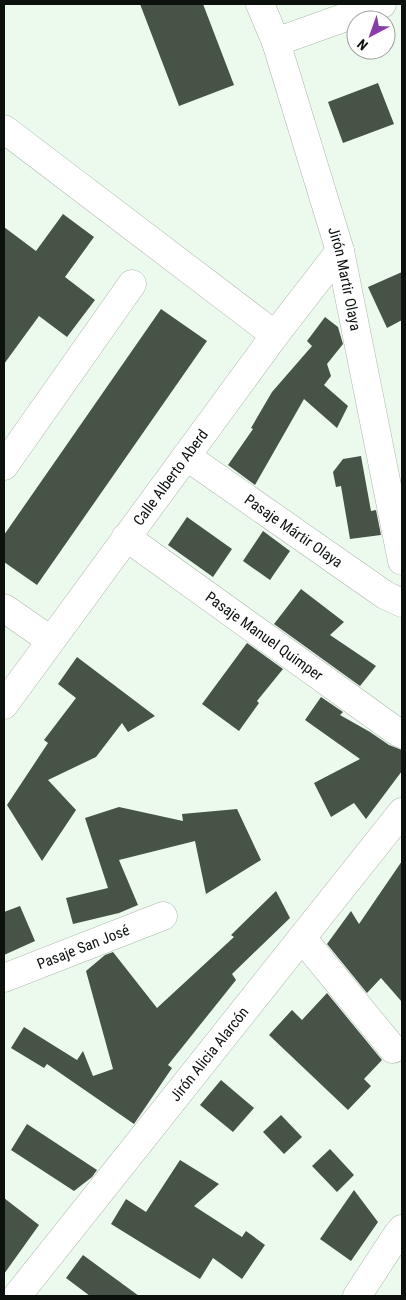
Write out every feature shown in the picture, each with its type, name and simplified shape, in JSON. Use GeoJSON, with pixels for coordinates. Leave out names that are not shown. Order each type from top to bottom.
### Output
{"type":"FeatureCollection","features":[{"type":"Feature","properties":{"kind":"street","name":"Jirón Martir Olaya"},"geometry":{"type":"LineString","coordinates":[[260,4],[276,42],[340,251],[402,561]]}},
{"type":"Feature","properties":{"kind":"street"},"geometry":{"type":"LineString","coordinates":[[276,42],[382,4]]}},
{"type":"Feature","properties":{"kind":"street"},"geometry":{"type":"LineString","coordinates":[[4,129],[275,335]]}},
{"type":"Feature","properties":{"kind":"street","name":"Calle Alberto Aberd"},"geometry":{"type":"LineString","coordinates":[[7,694],[50,640],[275,335],[340,251]]}},
{"type":"Feature","properties":{"kind":"street"},"geometry":{"type":"LineString","coordinates":[[4,466],[132,284]]}},
{"type":"Feature","properties":{"kind":"street","name":"Pasaje Mártir Olaya"},"geometry":{"type":"LineString","coordinates":[[186,456],[385,595],[402,603]]}},
{"type":"Feature","properties":{"kind":"street","name":"Pasaje Manuel Quimper"},"geometry":{"type":"LineString","coordinates":[[126,537],[402,734]]}},
{"type":"Feature","properties":{"kind":"street"},"geometry":{"type":"LineString","coordinates":[[4,608],[50,640]]}},
{"type":"Feature","properties":{"kind":"street","name":"Jirón Alicia Alarcón"},"geometry":{"type":"LineString","coordinates":[[17,1296],[402,812]]}},
{"type":"Feature","properties":{"kind":"street","name":"Pasaje San José"},"geometry":{"type":"LineString","coordinates":[[4,978],[163,916]]}},
{"type":"Feature","properties":{"kind":"street"},"geometry":{"type":"LineString","coordinates":[[302,938],[393,1049]]}},
{"type":"Feature","properties":{"kind":"street"},"geometry":{"type":"LineString","coordinates":[[357,1296],[396,1235],[402,1229]]}},
{"type":"Feature","properties":{"kind":"building"},"geometry":{"type":"Polygon","coordinates":[[[140,4],[203,4],[234,85],[179,106],[140,4]]]}},
{"type":"Feature","properties":{"kind":"building"},"geometry":{"type":"Polygon","coordinates":[[[378,83],[394,124],[343,143],[328,102],[378,83]]]}},
{"type":"Feature","properties":{"kind":"building"},"geometry":{"type":"Polygon","coordinates":[[[63,214],[94,237],[65,277],[95,300],[67,337],[39,316],[4,364],[4,227],[36,251],[63,214]]]}},
{"type":"Feature","properties":{"kind":"building"},"geometry":{"type":"Polygon","coordinates":[[[402,272],[402,320],[387,328],[368,287],[402,272]]]}},
{"type":"Feature","properties":{"kind":"building"},"geometry":{"type":"Polygon","coordinates":[[[161,309],[207,341],[37,585],[4,562],[4,535],[161,309]]]}},
{"type":"Feature","properties":{"kind":"building"},"geometry":{"type":"Polygon","coordinates":[[[325,317],[338,327],[343,344],[327,364],[331,376],[324,385],[348,406],[337,428],[304,399],[255,485],[228,465],[253,429],[251,428],[272,392],[312,346],[307,341],[325,317]]]}},
{"type":"Feature","properties":{"kind":"building"},"geometry":{"type":"Polygon","coordinates":[[[361,456],[371,511],[376,510],[381,535],[350,539],[341,486],[336,487],[333,472],[343,459],[361,456]]]}},
{"type":"Feature","properties":{"kind":"building"},"geometry":{"type":"Polygon","coordinates":[[[187,517],[232,549],[213,577],[168,545],[187,517]]]}},
{"type":"Feature","properties":{"kind":"building"},"geometry":{"type":"Polygon","coordinates":[[[263,531],[290,551],[270,580],[243,561],[263,531]]]}},
{"type":"Feature","properties":{"kind":"building"},"geometry":{"type":"Polygon","coordinates":[[[301,589],[344,622],[330,635],[376,666],[360,686],[274,624],[301,589]]]}},
{"type":"Feature","properties":{"kind":"building"},"geometry":{"type":"Polygon","coordinates":[[[247,643],[283,669],[257,701],[259,703],[239,731],[202,704],[247,643]]]}},
{"type":"Feature","properties":{"kind":"building"},"geometry":{"type":"Polygon","coordinates":[[[77,657],[155,716],[128,732],[122,723],[96,757],[48,780],[76,810],[42,861],[7,805],[48,743],[44,740],[76,698],[58,684],[77,657]]]}},
{"type":"Feature","properties":{"kind":"building"},"geometry":{"type":"Polygon","coordinates":[[[321,697],[343,712],[340,715],[389,745],[402,750],[402,771],[366,819],[354,803],[331,817],[314,783],[360,759],[305,720],[321,697]]]}},
{"type":"Feature","properties":{"kind":"building"},"geometry":{"type":"Polygon","coordinates":[[[119,807],[183,821],[182,814],[237,809],[261,860],[206,894],[195,841],[119,860],[138,905],[119,913],[73,924],[66,898],[108,888],[85,818],[119,807]]]}},
{"type":"Feature","properties":{"kind":"building"},"geometry":{"type":"Polygon","coordinates":[[[402,861],[402,1002],[381,978],[367,993],[327,944],[351,911],[359,924],[402,861]]]}},
{"type":"Feature","properties":{"kind":"building"},"geometry":{"type":"Polygon","coordinates":[[[276,891],[290,918],[232,974],[236,980],[168,1065],[172,1068],[134,1124],[47,1064],[44,1068],[11,1048],[24,1027],[77,1060],[83,1051],[93,1076],[113,1069],[86,971],[105,955],[113,952],[157,1008],[234,937],[231,935],[276,891]]]}},
{"type":"Feature","properties":{"kind":"building"},"geometry":{"type":"Polygon","coordinates":[[[20,906],[35,941],[4,955],[4,912],[20,906]]]}},
{"type":"Feature","properties":{"kind":"building"},"geometry":{"type":"Polygon","coordinates":[[[327,993],[382,1060],[364,1079],[371,1086],[348,1110],[269,1035],[292,1010],[302,1020],[327,993]]]}},
{"type":"Feature","properties":{"kind":"building"},"geometry":{"type":"Polygon","coordinates":[[[221,1080],[254,1108],[233,1132],[200,1105],[221,1080]]]}},
{"type":"Feature","properties":{"kind":"building"},"geometry":{"type":"Polygon","coordinates":[[[281,1115],[302,1137],[284,1154],[263,1132],[281,1115]]]}},
{"type":"Feature","properties":{"kind":"building"},"geometry":{"type":"Polygon","coordinates":[[[27,1124],[97,1170],[92,1177],[74,1191],[11,1150],[27,1124]]]}},
{"type":"Feature","properties":{"kind":"building"},"geometry":{"type":"Polygon","coordinates":[[[330,1149],[354,1175],[337,1192],[312,1166],[330,1149]]]}},
{"type":"Feature","properties":{"kind":"building"},"geometry":{"type":"Polygon","coordinates":[[[180,1160],[219,1184],[194,1206],[242,1237],[246,1231],[265,1245],[242,1279],[213,1258],[200,1279],[111,1224],[126,1199],[146,1212],[180,1160]]]}},
{"type":"Feature","properties":{"kind":"building"},"geometry":{"type":"Polygon","coordinates":[[[354,1190],[378,1222],[351,1261],[320,1239],[354,1190]]]}},
{"type":"Feature","properties":{"kind":"building"},"geometry":{"type":"Polygon","coordinates":[[[4,1198],[39,1225],[4,1274],[4,1198]]]}},
{"type":"Feature","properties":{"kind":"building"},"geometry":{"type":"Polygon","coordinates":[[[83,1255],[139,1296],[90,1296],[66,1278],[83,1255]]]}}]}
